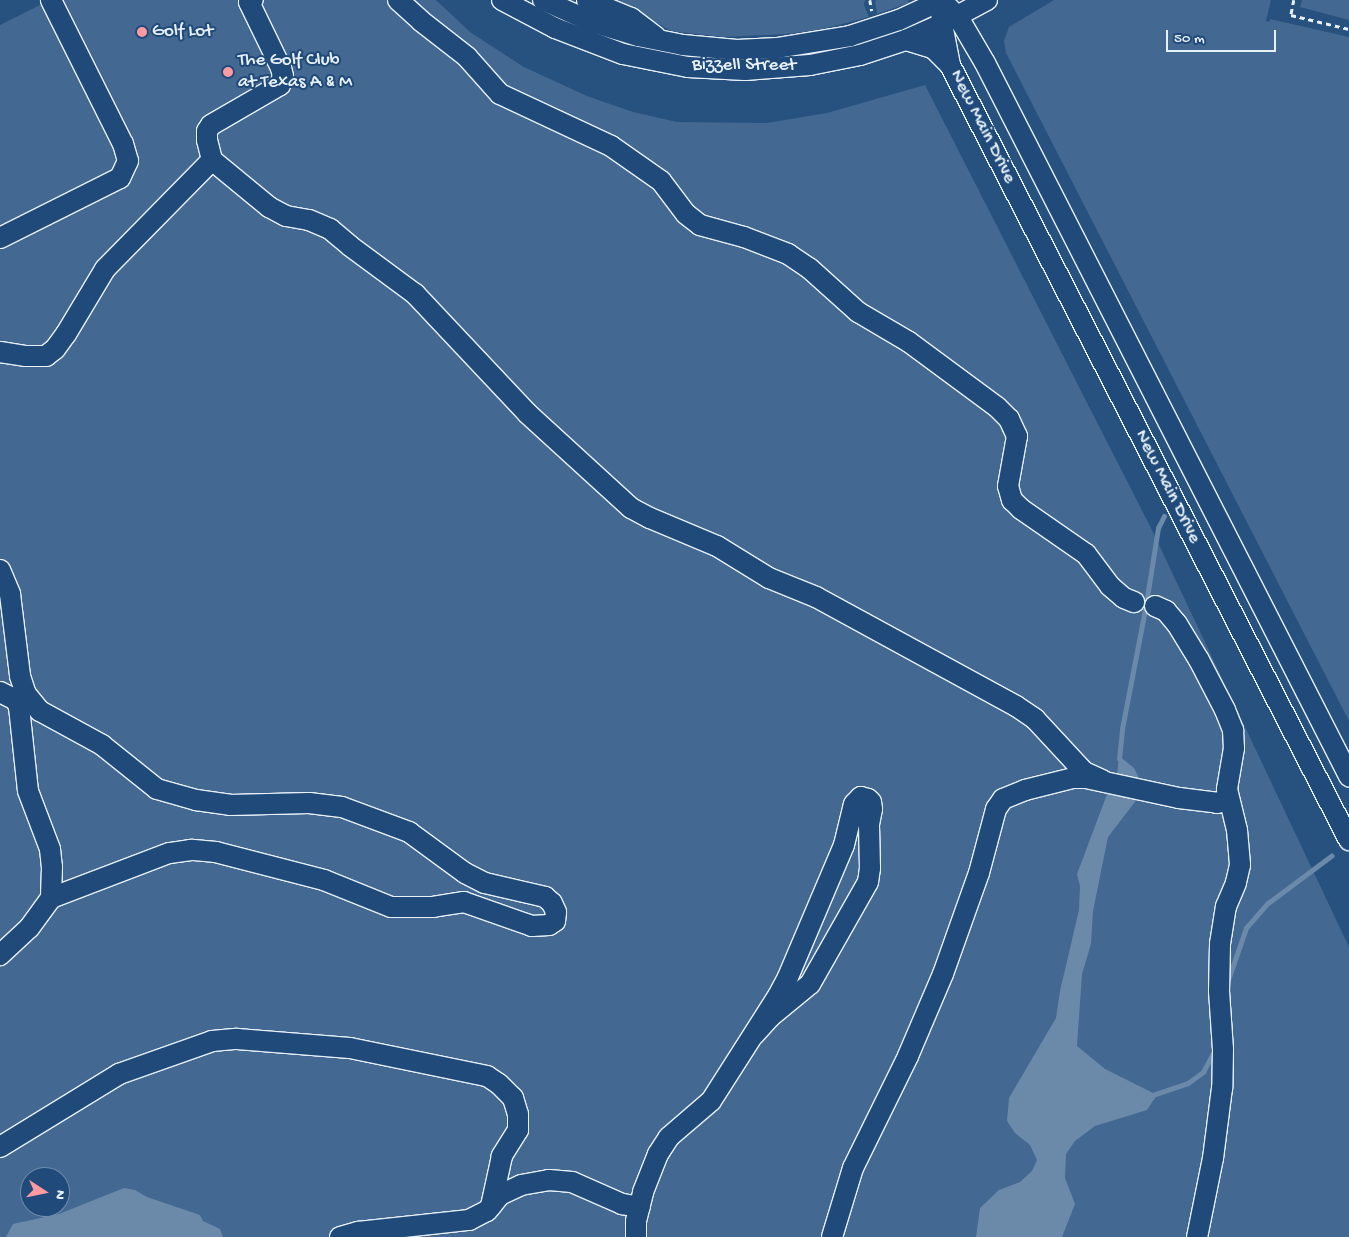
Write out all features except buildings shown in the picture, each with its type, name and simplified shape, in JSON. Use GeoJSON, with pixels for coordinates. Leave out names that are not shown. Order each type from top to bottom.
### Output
{"type":"FeatureCollection","features":[{"type":"Feature","properties":{"kind":"street"},"geometry":{"type":"LineString","coordinates":[[0,238],[120,178],[128,161],[124,144],[52,0]]}},
{"type":"Feature","properties":{"kind":"street"},"geometry":{"type":"LineString","coordinates":[[398,0],[421,21],[467,57],[500,94],[610,146],[624,155],[661,181],[686,214],[700,225],[744,237],[788,254],[809,268],[858,312],[909,342],[997,407],[1010,419],[1017,436],[1008,486],[1012,500],[1021,509],[1086,554],[1110,586],[1124,598],[1134,602]]}},
{"type":"Feature","properties":{"kind":"street","name":"Bizzell Street"},"geometry":{"type":"LineString","coordinates":[[502,0],[576,38],[623,54],[681,66],[716,69],[771,69],[810,65],[860,55],[906,40],[950,21],[988,0]]}},
{"type":"Feature","properties":{"kind":"street"},"geometry":{"type":"LineString","coordinates":[[587,0],[631,18],[662,42]]}},
{"type":"Feature","properties":{"kind":"street","name":"Bizzell Street"},"geometry":{"type":"LineString","coordinates":[[547,1],[601,25],[662,42],[737,50],[806,44],[850,36],[877,28],[942,0]]}},
{"type":"Feature","properties":{"kind":"street","name":"New Main Drive"},"geometry":{"type":"LineString","coordinates":[[942,0],[950,21],[985,63],[1349,776]]}},
{"type":"Feature","properties":{"kind":"street"},"geometry":{"type":"LineString","coordinates":[[985,63],[979,27],[988,0]]}},
{"type":"Feature","properties":{"kind":"street"},"geometry":{"type":"LineString","coordinates":[[250,1],[283,76],[275,90],[211,125],[207,131],[207,140],[212,160],[269,207],[286,216],[309,220],[330,229],[415,294],[527,413],[631,508],[717,546],[769,578],[816,597],[1016,706],[1035,719],[1084,772],[1102,780]]}},
{"type":"Feature","properties":{"kind":"street"},"geometry":{"type":"LineString","coordinates":[[538,20],[547,1]]}},
{"type":"Feature","properties":{"kind":"street","name":"New Main Drive"},"geometry":{"type":"LineString","coordinates":[[950,21],[950,65],[1349,840]]}},
{"type":"Feature","properties":{"kind":"street"},"geometry":{"type":"LineString","coordinates":[[906,40],[933,48],[950,65]]}},
{"type":"Feature","properties":{"kind":"street"},"geometry":{"type":"LineString","coordinates":[[0,352],[24,356],[46,356],[55,349],[105,269],[212,160]]}},
{"type":"Feature","properties":{"kind":"street"},"geometry":{"type":"LineString","coordinates":[[1104,364],[1130,350]]}},
{"type":"Feature","properties":{"kind":"street"},"geometry":{"type":"LineString","coordinates":[[0,570],[10,594],[20,676],[26,694],[40,711],[102,745],[157,789],[196,800],[230,805],[309,803],[342,807],[408,832],[465,873],[486,883],[544,897],[552,903],[556,912],[555,921],[549,925],[532,926],[464,902],[434,907],[392,907],[324,880],[216,852],[191,850],[170,853],[51,898],[29,928],[0,955]]}},
{"type":"Feature","properties":{"kind":"street"},"geometry":{"type":"LineString","coordinates":[[1155,606],[1166,611],[1190,643],[1225,710],[1232,730],[1234,748],[1229,774],[1228,800],[1237,830],[1240,865],[1236,883],[1226,906],[1220,944],[1219,991],[1223,1049],[1222,1088],[1213,1158],[1197,1237]]}},
{"type":"Feature","properties":{"kind":"street"},"geometry":{"type":"LineString","coordinates":[[1272,692],[1298,676]]}},
{"type":"Feature","properties":{"kind":"street"},"geometry":{"type":"LineString","coordinates":[[0,692],[16,700],[19,707],[28,791],[50,849],[52,867],[51,898]]}},
{"type":"Feature","properties":{"kind":"street"},"geometry":{"type":"LineString","coordinates":[[832,1237],[853,1168],[908,1056],[943,974],[975,887],[996,809],[1003,799],[1025,790],[1073,778],[1102,780],[1204,802],[1218,803],[1228,800]]}},
{"type":"Feature","properties":{"kind":"street"},"geometry":{"type":"LineString","coordinates":[[636,1237],[640,1207],[658,1154],[669,1137],[711,1101],[754,1035],[788,977],[844,844],[854,804],[861,798],[868,799],[871,802],[872,809],[869,825],[870,868],[868,882],[810,984],[770,1017],[754,1035]]}},
{"type":"Feature","properties":{"kind":"street"},"geometry":{"type":"LineString","coordinates":[[0,1146],[119,1074],[212,1041],[237,1039],[350,1048],[487,1076],[499,1084],[513,1098],[518,1114],[518,1130],[502,1156],[491,1206]]}},
{"type":"Feature","properties":{"kind":"street"},"geometry":{"type":"LineString","coordinates":[[340,1237],[358,1232],[469,1220],[486,1212],[500,1195],[521,1185],[548,1180],[572,1182],[622,1204],[640,1207]]}},
{"type":"Feature","properties":{"kind":"path"},"geometry":{"type":"LineString","coordinates":[[870,0],[871,8]]}},
{"type":"Feature","properties":{"kind":"path"},"geometry":{"type":"LineString","coordinates":[[1294,0],[1291,15],[1349,29]]}},
{"type":"Feature","properties":{"kind":"shaded area"},"geometry":{"type":"Polygon","coordinates":[[[50,0],[436,0],[470,32],[524,67],[587,96],[633,112],[677,122],[767,123],[827,113],[925,85],[1152,530],[1349,947],[1349,1237],[0,1237],[0,25],[50,0]]]}},
{"type":"Feature","properties":{"kind":"shaded area"},"geometry":{"type":"Polygon","coordinates":[[[610,0],[865,0],[864,5],[869,17],[819,30],[787,34],[723,37],[671,31],[635,10],[610,0]]]}},
{"type":"Feature","properties":{"kind":"shaded area"},"geometry":{"type":"Polygon","coordinates":[[[908,0],[909,3],[877,14],[875,1],[908,0]]]}},
{"type":"Feature","properties":{"kind":"shaded area"},"geometry":{"type":"Polygon","coordinates":[[[1054,0],[1271,0],[1266,21],[1269,22],[1270,19],[1349,37],[1349,721],[1006,53],[1004,41],[1009,27],[1054,0]]]}},
{"type":"Feature","properties":{"kind":"shaded area"},"geometry":{"type":"Polygon","coordinates":[[[1302,0],[1349,0],[1349,20],[1300,7],[1302,0]]]}},
{"type":"Feature","properties":{"kind":"shaded area"},"geometry":{"type":"Polygon","coordinates":[[[1119,756],[1134,768],[1140,780],[1138,798],[1108,837],[1093,911],[1091,944],[1082,974],[1077,1046],[1105,1069],[1157,1095],[1147,1110],[1095,1126],[1075,1141],[1066,1154],[1065,1178],[1075,1204],[1062,1237],[976,1237],[980,1208],[999,1190],[1020,1182],[1032,1171],[1037,1160],[1030,1145],[1015,1133],[1007,1121],[1009,1098],[1056,1018],[1060,991],[1079,910],[1080,886],[1077,874],[1109,789],[1117,776],[1119,756]]]}},
{"type":"Feature","properties":{"kind":"shaded area"},"geometry":{"type":"Polygon","coordinates":[[[124,1188],[135,1190],[147,1197],[200,1215],[203,1221],[220,1229],[223,1237],[6,1237],[13,1224],[45,1217],[70,1217],[70,1210],[124,1188]]]}},
{"type":"Feature","properties":{"kind":"waterway"},"geometry":{"type":"LineString","coordinates":[[1119,759],[1122,729],[1145,610],[1158,528],[1164,516]]}},
{"type":"Feature","properties":{"kind":"waterway"},"geometry":{"type":"LineString","coordinates":[[1228,980],[1246,928],[1268,903],[1331,856]]}},
{"type":"Feature","properties":{"kind":"waterway"},"geometry":{"type":"LineString","coordinates":[[1153,1095],[1188,1083],[1203,1072],[1213,1053]]}},
{"type":"Feature","properties":{"kind":"place","name":"Golf Lot"},"geometry":{"type":"Point","coordinates":[142,32]}},
{"type":"Feature","properties":{"kind":"place","name":"The Golf Club at Texas A & M"},"geometry":{"type":"Point","coordinates":[228,72]}}]}
